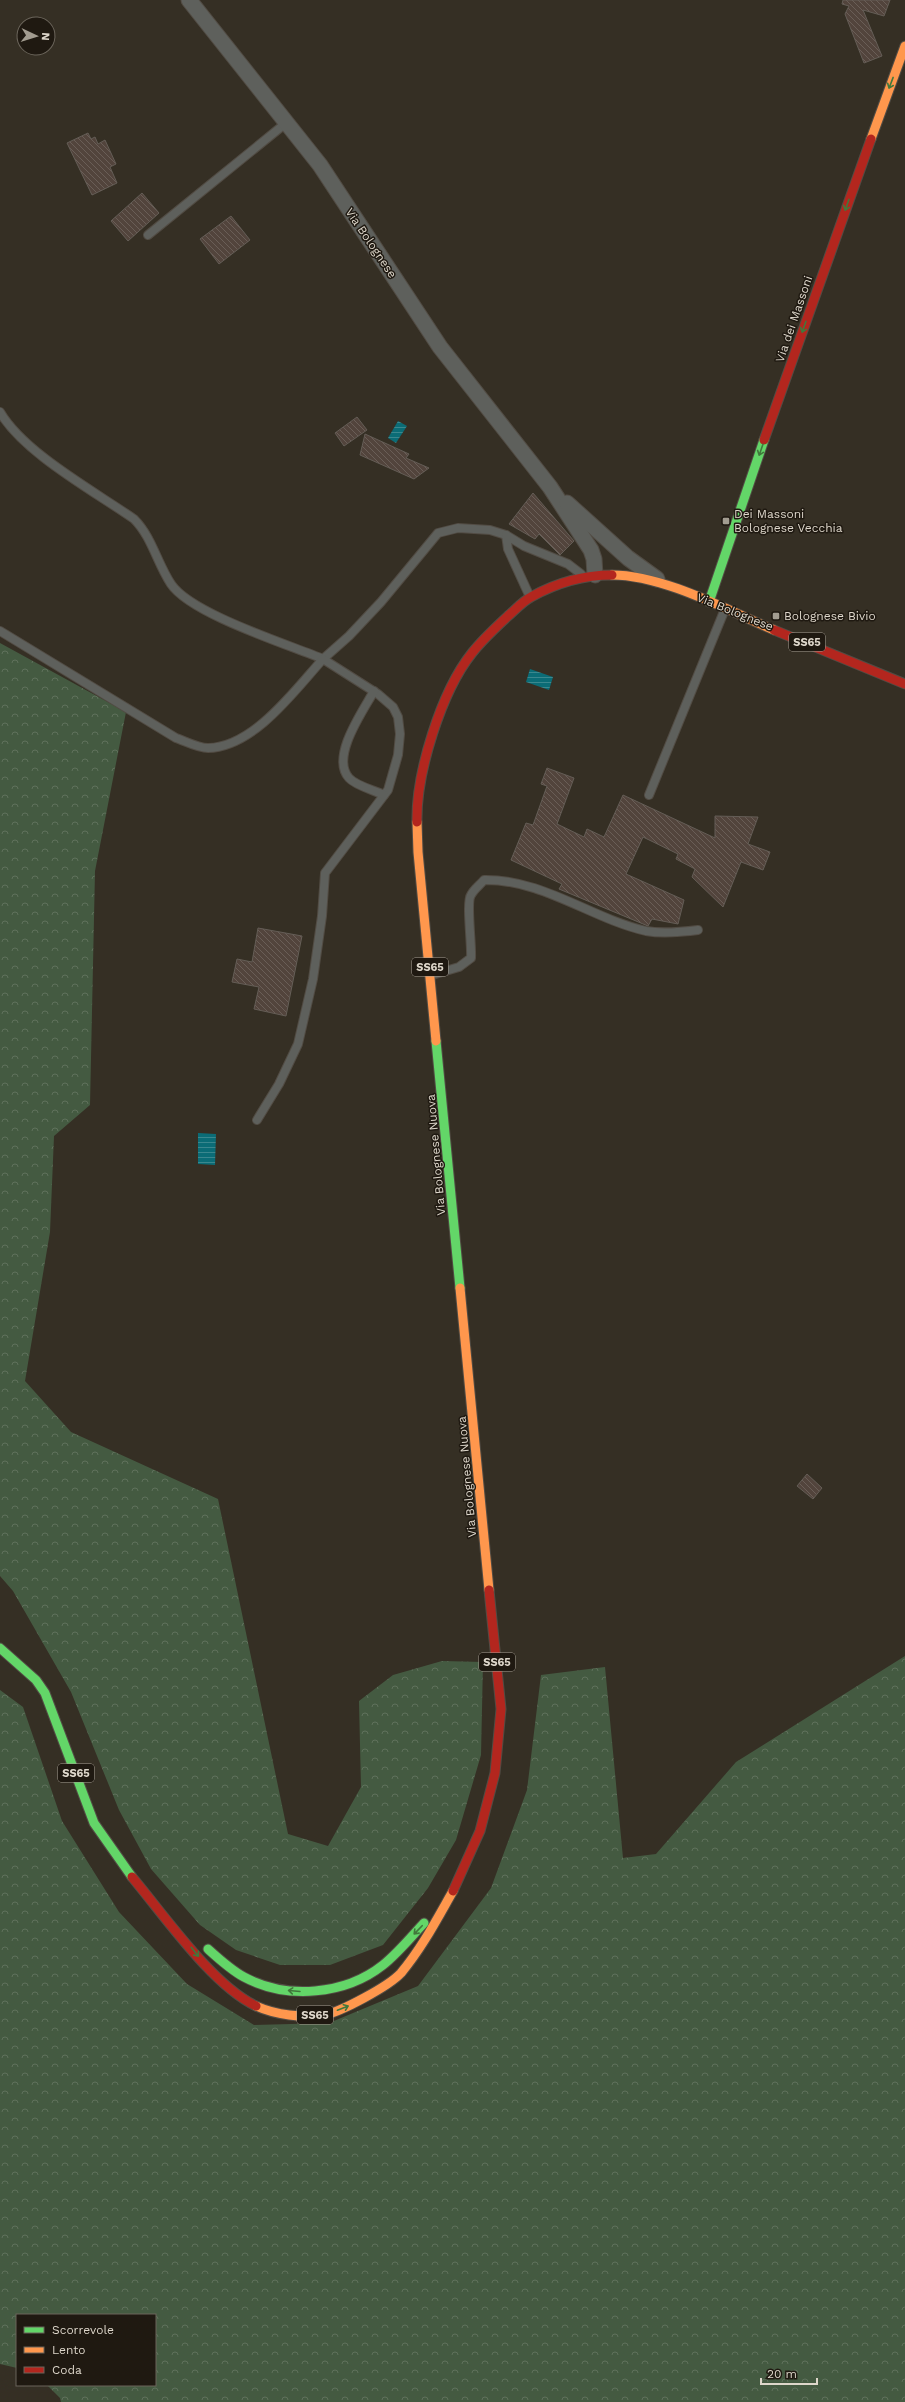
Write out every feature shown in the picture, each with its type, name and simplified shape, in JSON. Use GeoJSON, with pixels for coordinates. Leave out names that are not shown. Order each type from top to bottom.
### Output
{"type":"FeatureCollection","features":[{"type":"Feature","properties":{"kind":"main road","name":"Via dei Massoni"},"geometry":{"type":"LineString","coordinates":[[709,602],[804,326],[905,46]]}},
{"type":"Feature","properties":{"kind":"main road","name":"Via Bolognese Nuova"},"geometry":{"type":"LineString","coordinates":[[0,1648],[36,1680],[46,1693],[94,1823],[131,1876],[153,1900],[210,1969],[242,1999],[267,2011],[289,2015],[326,2015],[378,1992],[400,1974],[427,1937],[460,1878],[480,1831],[495,1773],[501,1709],[418,852],[417,804],[424,767],[436,724],[452,687],[471,654],[495,628],[530,597],[590,575],[626,575],[664,584]]}},
{"type":"Feature","properties":{"kind":"main road","name":"Via Bolognese"},"geometry":{"type":"LineString","coordinates":[[664,584],[725,608],[905,684]]}},
{"type":"Feature","properties":{"kind":"main road","name":"Via Bolognese Nuova"},"geometry":{"type":"LineString","coordinates":[[198,1940],[226,1965],[260,1984],[298,1992],[330,1989],[354,1982],[382,1965],[424,1923],[460,1878]]}},
{"type":"Feature","properties":{"kind":"main road","name":"Via Bolognese Nuova"},"geometry":{"type":"LineString","coordinates":[[153,1900],[187,1930]]}},
{"type":"Feature","properties":{"kind":"street","name":"Via Bolognese"},"geometry":{"type":"LineString","coordinates":[[189,0],[320,165],[440,347],[550,487],[585,541],[594,559],[590,575]]}},
{"type":"Feature","properties":{"kind":"street","name":"Via Bolognese"},"geometry":{"type":"LineString","coordinates":[[550,487],[616,547],[664,584]]}},
{"type":"Feature","properties":{"kind":"street"},"geometry":{"type":"LineString","coordinates":[[594,559],[616,547]]}},
{"type":"Feature","properties":{"kind":"lane"},"geometry":{"type":"LineString","coordinates":[[148,235],[286,123]]}},
{"type":"Feature","properties":{"kind":"lane"},"geometry":{"type":"LineString","coordinates":[[0,412],[6,421],[33,449],[134,519],[146,530],[153,550],[172,586],[193,604],[220,618],[323,659],[374,691],[394,707],[398,717],[400,734],[398,755],[394,773],[384,795],[325,873],[322,916],[314,979],[298,1044],[279,1084],[257,1120]]}},
{"type":"Feature","properties":{"kind":"lane"},"geometry":{"type":"LineString","coordinates":[[0,631],[176,738],[207,748],[233,742],[267,721],[323,659],[349,636],[381,602],[438,532],[458,528],[490,530],[506,535],[530,549],[568,564],[590,575]]}},
{"type":"Feature","properties":{"kind":"lane"},"geometry":{"type":"LineString","coordinates":[[506,535],[508,549],[530,597]]}},
{"type":"Feature","properties":{"kind":"lane"},"geometry":{"type":"LineString","coordinates":[[650,795],[725,608]]}},
{"type":"Feature","properties":{"kind":"lane"},"geometry":{"type":"LineString","coordinates":[[374,691],[346,744],[342,762],[345,772],[353,781],[384,795]]}},
{"type":"Feature","properties":{"kind":"lane"},"geometry":{"type":"LineString","coordinates":[[431,975],[459,967],[471,958],[472,937],[468,915],[470,896],[484,880],[504,880],[532,887],[646,931],[672,933],[698,930]]}},
{"type":"Feature","properties":{"kind":"green space"},"geometry":{"type":"Polygon","coordinates":[[[0,643],[126,712],[95,871],[90,1105],[54,1136],[50,1232],[25,1381],[71,1432],[218,1499],[288,1834],[328,1846],[361,1787],[359,1701],[393,1675],[442,1661],[483,1662],[481,1755],[456,1840],[428,1888],[383,1945],[330,1965],[280,1965],[236,1950],[200,1925],[151,1869],[119,1810],[71,1692],[13,1591],[0,1576],[0,643]]]}},
{"type":"Feature","properties":{"kind":"green space"},"geometry":{"type":"Polygon","coordinates":[[[905,1656],[905,2402],[61,2402],[60,2398],[48,2386],[156,2386],[156,2314],[16,2314],[16,2368],[0,2364],[0,1690],[23,1707],[62,1821],[119,1912],[187,1984],[254,2025],[329,2023],[418,1986],[491,1888],[527,1790],[541,1675],[605,1667],[623,1858],[656,1854],[736,1762],[905,1656]]]}},
{"type":"Feature","properties":{"kind":"water"},"geometry":{"type":"Polygon","coordinates":[[[398,421],[407,426],[396,443],[388,438],[398,421]]]}},
{"type":"Feature","properties":{"kind":"water"},"geometry":{"type":"Polygon","coordinates":[[[530,669],[553,677],[549,690],[526,682],[530,669]]]}},
{"type":"Feature","properties":{"kind":"water"},"geometry":{"type":"Polygon","coordinates":[[[198,1133],[216,1134],[215,1165],[198,1164],[198,1133]]]}},
{"type":"Feature","properties":{"kind":"building"},"geometry":{"type":"Polygon","coordinates":[[[843,0],[890,0],[884,16],[863,10],[882,56],[864,63],[845,14],[849,6],[842,4],[843,0]]]}},
{"type":"Feature","properties":{"kind":"building"},"geometry":{"type":"Polygon","coordinates":[[[88,133],[91,139],[95,137],[98,144],[105,140],[116,164],[110,167],[117,183],[92,195],[67,143],[88,133]]]}},
{"type":"Feature","properties":{"kind":"building"},"geometry":{"type":"Polygon","coordinates":[[[142,193],[159,213],[128,241],[111,221],[142,193]]]}},
{"type":"Feature","properties":{"kind":"building"},"geometry":{"type":"Polygon","coordinates":[[[231,216],[250,240],[219,264],[200,239],[231,216]]]}},
{"type":"Feature","properties":{"kind":"building"},"geometry":{"type":"Polygon","coordinates":[[[357,417],[367,430],[344,446],[335,433],[357,417]]]}},
{"type":"Feature","properties":{"kind":"building"},"geometry":{"type":"Polygon","coordinates":[[[365,434],[409,454],[406,458],[429,468],[414,479],[360,455],[365,434]]]}},
{"type":"Feature","properties":{"kind":"building"},"geometry":{"type":"Polygon","coordinates":[[[533,493],[574,541],[560,555],[539,534],[535,539],[509,524],[533,493]]]}},
{"type":"Feature","properties":{"kind":"building"},"geometry":{"type":"Polygon","coordinates":[[[547,768],[574,778],[557,824],[584,837],[587,829],[604,837],[623,795],[715,838],[715,816],[758,817],[748,844],[770,852],[763,870],[741,862],[723,907],[692,877],[695,869],[676,859],[678,854],[643,837],[626,874],[684,900],[678,924],[652,919],[648,926],[559,889],[562,884],[511,860],[526,823],[533,825],[547,786],[541,784],[547,768]]]}},
{"type":"Feature","properties":{"kind":"building"},"geometry":{"type":"Polygon","coordinates":[[[258,928],[302,936],[286,1016],[254,1009],[259,987],[232,982],[237,959],[252,962],[258,928]]]}},
{"type":"Feature","properties":{"kind":"building"},"geometry":{"type":"Polygon","coordinates":[[[807,1474],[822,1488],[813,1499],[797,1486],[807,1474]]]}},
{"type":"Feature","properties":{"kind":"traffic: fast"},"geometry":{"type":"LineString","coordinates":[[709,602],[764,440]]}},
{"type":"Feature","properties":{"kind":"traffic: fast"},"geometry":{"type":"LineString","coordinates":[[436,1041],[460,1288]]}},
{"type":"Feature","properties":{"kind":"traffic: fast"},"geometry":{"type":"LineString","coordinates":[[0,1648],[36,1680],[45,1693],[94,1823],[132,1877]]}},
{"type":"Feature","properties":{"kind":"traffic: fast"},"geometry":{"type":"LineString","coordinates":[[208,1949],[234,1971],[261,1984],[279,1989],[315,1991],[351,1983],[368,1975],[383,1965],[394,1955],[424,1923]]}},
{"type":"Feature","properties":{"kind":"traffic: slow"},"geometry":{"type":"LineString","coordinates":[[871,139],[905,46]]}},
{"type":"Feature","properties":{"kind":"traffic: slow"},"geometry":{"type":"LineString","coordinates":[[612,575],[632,577],[673,587],[716,604],[774,630]]}},
{"type":"Feature","properties":{"kind":"traffic: slow"},"geometry":{"type":"LineString","coordinates":[[417,822],[418,852],[436,1041]]}},
{"type":"Feature","properties":{"kind":"traffic: slow"},"geometry":{"type":"LineString","coordinates":[[460,1288],[489,1590]]}},
{"type":"Feature","properties":{"kind":"traffic: slow"},"geometry":{"type":"LineString","coordinates":[[256,2006],[272,2012],[289,2015],[324,2015],[353,2004],[376,1991],[401,1973],[416,1954],[453,1891]]}},
{"type":"Feature","properties":{"kind":"traffic: jam"},"geometry":{"type":"LineString","coordinates":[[764,440],[871,139]]}},
{"type":"Feature","properties":{"kind":"traffic: jam"},"geometry":{"type":"LineString","coordinates":[[417,822],[421,780],[432,734],[450,689],[472,653],[498,625],[522,603],[531,597],[560,584],[581,578],[612,575]]}},
{"type":"Feature","properties":{"kind":"traffic: jam"},"geometry":{"type":"LineString","coordinates":[[774,630],[905,684]]}},
{"type":"Feature","properties":{"kind":"traffic: jam"},"geometry":{"type":"LineString","coordinates":[[453,1891],[480,1831],[495,1773],[501,1709],[489,1590]]}},
{"type":"Feature","properties":{"kind":"traffic: jam"},"geometry":{"type":"LineString","coordinates":[[132,1877],[206,1966],[239,1996],[256,2006]]}},
{"type":"Feature","properties":{"kind":"place","name":"Dei Massoni Bolognese Vecchia"},"geometry":{"type":"Point","coordinates":[726,521]}},
{"type":"Feature","properties":{"kind":"place","name":"Bolognese Bivio"},"geometry":{"type":"Point","coordinates":[776,616]}}]}
